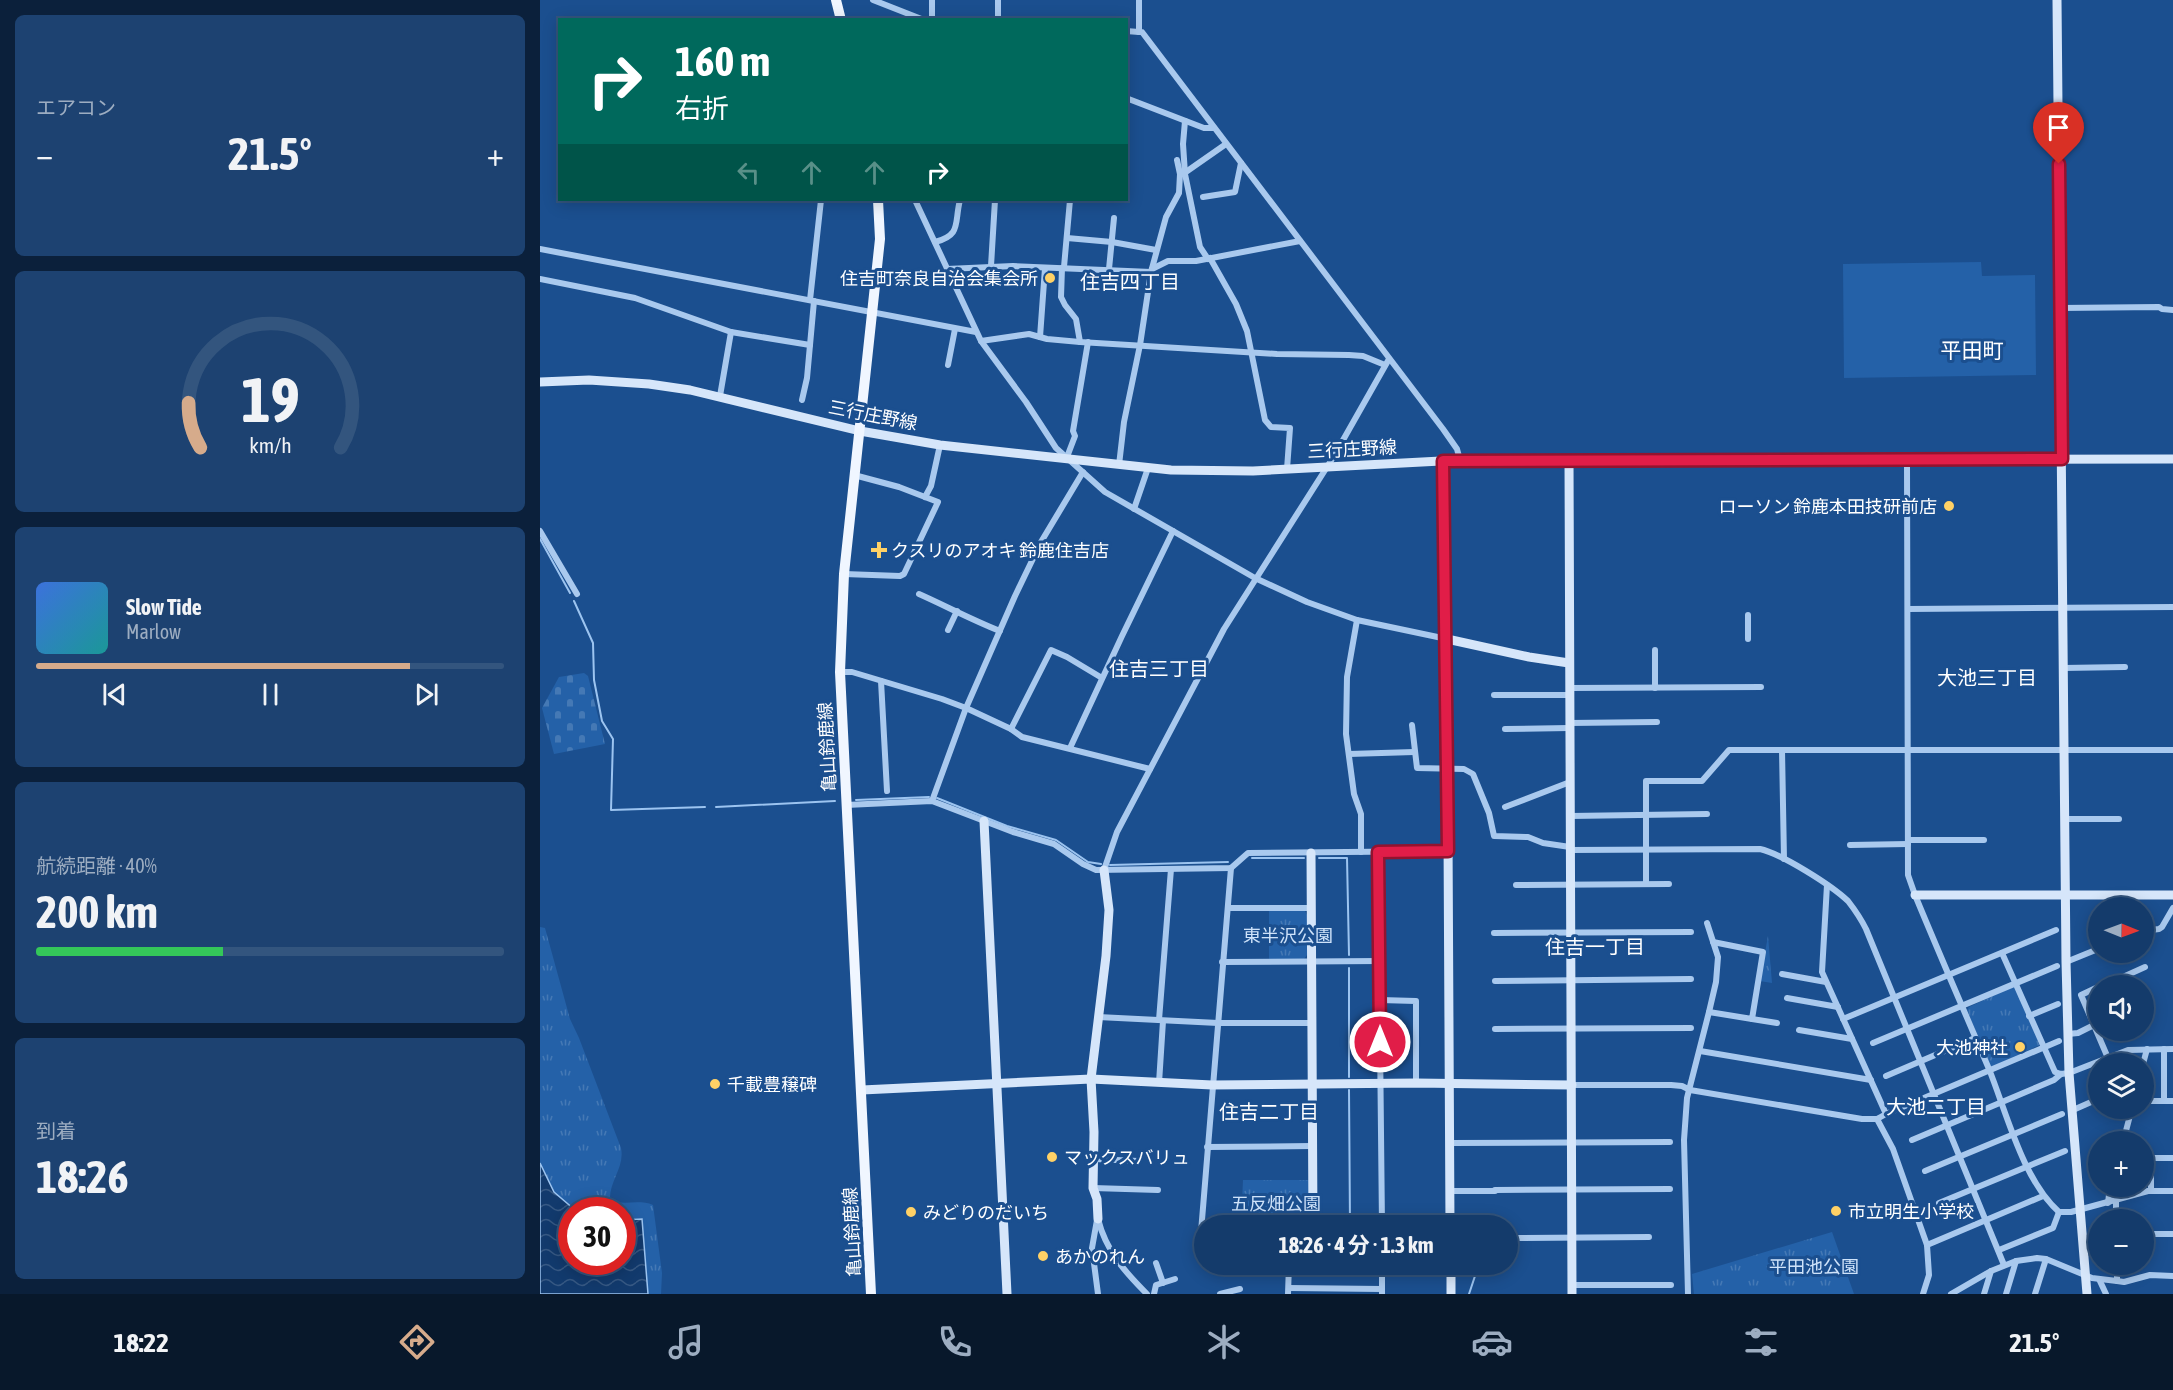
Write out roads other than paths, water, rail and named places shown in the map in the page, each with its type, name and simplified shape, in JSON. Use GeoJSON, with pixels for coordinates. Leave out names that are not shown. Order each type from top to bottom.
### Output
{"type":"FeatureCollection","features":[{"type":"Feature","properties":{"kind":"main road"},"geometry":{"type":"LineString","coordinates":[[836,0],[840,18]]}},
{"type":"Feature","properties":{"kind":"main road","name":"亀山鈴鹿線"},"geometry":{"type":"LineString","coordinates":[[872,1294],[840,672],[844,574],[880,239],[878,201]]}},
{"type":"Feature","properties":{"kind":"street"},"geometry":{"type":"LineString","coordinates":[[873,0],[919,18]]}},
{"type":"Feature","properties":{"kind":"street"},"geometry":{"type":"LineString","coordinates":[[932,0],[932,18]]}},
{"type":"Feature","properties":{"kind":"street"},"geometry":{"type":"LineString","coordinates":[[998,0],[998,18]]}},
{"type":"Feature","properties":{"kind":"street"},"geometry":{"type":"LineString","coordinates":[[1139,0],[1139,32]]}},
{"type":"Feature","properties":{"kind":"street"},"geometry":{"type":"LineString","coordinates":[[2057,0],[2065,894],[2061,964],[2068,1034],[2065,1073],[2073,1110],[2087,1294]]}},
{"type":"Feature","properties":{"kind":"street"},"geometry":{"type":"LineString","coordinates":[[1128,32],[1142,32],[1300,241],[1387,362],[1457,449],[1460,460]]}},
{"type":"Feature","properties":{"kind":"street"},"geometry":{"type":"LineString","coordinates":[[1128,99],[1204,128],[1214,128]]}},
{"type":"Feature","properties":{"kind":"street"},"geometry":{"type":"LineString","coordinates":[[1119,465],[1124,422],[1156,250],[1166,217],[1179,193],[1183,174],[1185,121]]}},
{"type":"Feature","properties":{"kind":"street"},"geometry":{"type":"LineString","coordinates":[[1183,174],[1226,144]]}},
{"type":"Feature","properties":{"kind":"street"},"geometry":{"type":"LineString","coordinates":[[1177,160],[1183,174],[1200,247],[1236,304],[1247,331],[1265,420],[1271,427],[1290,428],[1287,469]]}},
{"type":"Feature","properties":{"kind":"street"},"geometry":{"type":"LineString","coordinates":[[1203,197],[1235,192],[1241,163]]}},
{"type":"Feature","properties":{"kind":"street"},"geometry":{"type":"LineString","coordinates":[[802,400],[807,378],[821,201]]}},
{"type":"Feature","properties":{"kind":"street"},"geometry":{"type":"LineString","coordinates":[[915,201],[981,341],[1026,402],[1056,448],[1105,492],[1255,578],[1307,602],[1357,620],[1529,657],[1569,663]]}},
{"type":"Feature","properties":{"kind":"street"},"geometry":{"type":"LineString","coordinates":[[935,242],[950,238],[954,234],[960,201]]}},
{"type":"Feature","properties":{"kind":"street"},"geometry":{"type":"LineString","coordinates":[[991,266],[995,201]]}},
{"type":"Feature","properties":{"kind":"street"},"geometry":{"type":"LineString","coordinates":[[1070,201],[1061,297],[1076,319],[1084,342],[1073,431],[1075,436],[1070,459]]}},
{"type":"Feature","properties":{"kind":"street"},"geometry":{"type":"LineString","coordinates":[[1109,269],[1114,218]]}},
{"type":"Feature","properties":{"kind":"street"},"geometry":{"type":"LineString","coordinates":[[1067,238],[1112,242],[1156,250]]}},
{"type":"Feature","properties":{"kind":"street"},"geometry":{"type":"LineString","coordinates":[[947,270],[991,266],[1152,270],[1168,261],[1209,258],[1300,241]]}},
{"type":"Feature","properties":{"kind":"street"},"geometry":{"type":"LineString","coordinates":[[540,249],[976,332]]}},
{"type":"Feature","properties":{"kind":"street"},"geometry":{"type":"LineString","coordinates":[[1040,337],[1046,268]]}},
{"type":"Feature","properties":{"kind":"street"},"geometry":{"type":"LineString","coordinates":[[540,279],[635,298],[731,332],[810,345]]}},
{"type":"Feature","properties":{"kind":"street"},"geometry":{"type":"LineString","coordinates":[[2060,308],[2159,307],[2173,310]]}},
{"type":"Feature","properties":{"kind":"street"},"geometry":{"type":"LineString","coordinates":[[948,366],[955,329]]}},
{"type":"Feature","properties":{"kind":"street"},"geometry":{"type":"LineString","coordinates":[[720,396],[731,332]]}},
{"type":"Feature","properties":{"kind":"street"},"geometry":{"type":"LineString","coordinates":[[981,341],[1029,334],[1084,342],[1251,352],[1349,354],[1387,362]]}},
{"type":"Feature","properties":{"kind":"street"},"geometry":{"type":"LineString","coordinates":[[1147,1294],[1110,1251],[1102,1235],[1097,1199],[1093,1188],[1091,1079],[1106,956],[1109,910],[1104,870],[1118,832],[1149,769],[1224,629],[1327,466],[1387,362]]}},
{"type":"Feature","properties":{"kind":"street","name":"三行庄野線"},"geometry":{"type":"LineString","coordinates":[[540,382],[589,380],[649,384],[720,396],[860,430],[940,444],[1119,465],[1210,472],[1460,460],[2173,459]]}},
{"type":"Feature","properties":{"kind":"street"},"geometry":{"type":"LineString","coordinates":[[925,497],[931,486],[940,444]]}},
{"type":"Feature","properties":{"kind":"street"},"geometry":{"type":"LineString","coordinates":[[1569,459],[1572,1290],[1671,1285]]}},
{"type":"Feature","properties":{"kind":"street"},"geometry":{"type":"LineString","coordinates":[[1907,460],[1908,875],[2027,1166],[2043,1196],[2059,1212]]}},
{"type":"Feature","properties":{"kind":"street"},"geometry":{"type":"LineString","coordinates":[[1443,461],[1447,639],[1450,1215]]}},
{"type":"Feature","properties":{"kind":"street"},"geometry":{"type":"LineString","coordinates":[[1134,509],[1148,468]]}},
{"type":"Feature","properties":{"kind":"street"},"geometry":{"type":"LineString","coordinates":[[932,801],[966,708],[1000,631],[1041,542],[1083,472]]}},
{"type":"Feature","properties":{"kind":"street"},"geometry":{"type":"LineString","coordinates":[[844,574],[900,576],[904,574],[938,502],[899,487],[855,475]]}},
{"type":"Feature","properties":{"kind":"street"},"geometry":{"type":"LineString","coordinates":[[540,531],[577,594]]}},
{"type":"Feature","properties":{"kind":"street"},"geometry":{"type":"LineString","coordinates":[[1070,748],[1173,531]]}},
{"type":"Feature","properties":{"kind":"street"},"geometry":{"type":"LineString","coordinates":[[919,594],[969,619],[1000,631]]}},
{"type":"Feature","properties":{"kind":"street"},"geometry":{"type":"LineString","coordinates":[[1908,609],[2173,607]]}},
{"type":"Feature","properties":{"kind":"street"},"geometry":{"type":"LineString","coordinates":[[948,630],[957,611]]}},
{"type":"Feature","properties":{"kind":"street"},"geometry":{"type":"LineString","coordinates":[[1748,639],[1749,615]]}},
{"type":"Feature","properties":{"kind":"street"},"geometry":{"type":"LineString","coordinates":[[1357,620],[1347,677],[1346,734],[1354,794],[1361,814],[1361,852]]}},
{"type":"Feature","properties":{"kind":"street"},"geometry":{"type":"LineString","coordinates":[[1011,729],[1051,650],[1102,678]]}},
{"type":"Feature","properties":{"kind":"street"},"geometry":{"type":"LineString","coordinates":[[1655,650],[1655,688]]}},
{"type":"Feature","properties":{"kind":"street"},"geometry":{"type":"LineString","coordinates":[[2063,668],[2125,667]]}},
{"type":"Feature","properties":{"kind":"street"},"geometry":{"type":"LineString","coordinates":[[840,672],[852,672],[942,699],[1011,729],[1022,737],[1149,769]]}},
{"type":"Feature","properties":{"kind":"street"},"geometry":{"type":"LineString","coordinates":[[882,681],[887,791]]}},
{"type":"Feature","properties":{"kind":"street"},"geometry":{"type":"LineString","coordinates":[[1494,695],[1655,688],[1761,687]]}},
{"type":"Feature","properties":{"kind":"street"},"geometry":{"type":"LineString","coordinates":[[1505,729],[1657,722]]}},
{"type":"Feature","properties":{"kind":"street"},"geometry":{"type":"LineString","coordinates":[[1412,725],[1417,768],[1464,769],[1473,774],[1489,813],[1494,836],[1528,837],[1542,843],[1570,849],[1760,849],[1784,859],[1827,885],[1846,900],[1859,915],[2000,1250],[2004,1265]]}},
{"type":"Feature","properties":{"kind":"street"},"geometry":{"type":"LineString","coordinates":[[1646,884],[1646,781],[1702,781],[1729,750],[2173,750]]}},
{"type":"Feature","properties":{"kind":"street"},"geometry":{"type":"LineString","coordinates":[[1782,750],[1784,859]]}},
{"type":"Feature","properties":{"kind":"street"},"geometry":{"type":"LineString","coordinates":[[1349,754],[1414,752]]}},
{"type":"Feature","properties":{"kind":"street"},"geometry":{"type":"LineString","coordinates":[[1505,807],[1570,782]]}},
{"type":"Feature","properties":{"kind":"street"},"geometry":{"type":"LineString","coordinates":[[846,805],[932,801],[1054,844],[1096,870],[1231,868],[1248,853],[1448,851]]}},
{"type":"Feature","properties":{"kind":"street"},"geometry":{"type":"LineString","coordinates":[[1570,816],[1707,814]]}},
{"type":"Feature","properties":{"kind":"street"},"geometry":{"type":"LineString","coordinates":[[2064,819],[2119,819]]}},
{"type":"Feature","properties":{"kind":"street"},"geometry":{"type":"LineString","coordinates":[[984,821],[1007,1294]]}},
{"type":"Feature","properties":{"kind":"street"},"geometry":{"type":"LineString","coordinates":[[1850,845],[1984,840]]}},
{"type":"Feature","properties":{"kind":"street"},"geometry":{"type":"LineString","coordinates":[[1378,852],[1382,1215]]}},
{"type":"Feature","properties":{"kind":"street"},"geometry":{"type":"LineString","coordinates":[[1311,853],[1313,1215]]}},
{"type":"Feature","properties":{"kind":"street"},"geometry":{"type":"LineString","coordinates":[[1159,1083],[1171,868]]}},
{"type":"Feature","properties":{"kind":"street"},"geometry":{"type":"LineString","coordinates":[[1202,1215],[1231,868]]}},
{"type":"Feature","properties":{"kind":"street"},"geometry":{"type":"LineString","coordinates":[[1516,885],[1669,884]]}},
{"type":"Feature","properties":{"kind":"street"},"geometry":{"type":"LineString","coordinates":[[1827,885],[1822,972],[1886,1114]]}},
{"type":"Feature","properties":{"kind":"street"},"geometry":{"type":"LineString","coordinates":[[1915,895],[2173,895]]}},
{"type":"Feature","properties":{"kind":"street"},"geometry":{"type":"LineString","coordinates":[[1228,908],[1311,908]]}},
{"type":"Feature","properties":{"kind":"street"},"geometry":{"type":"LineString","coordinates":[[2154,930],[2162,927],[2173,908]]}},
{"type":"Feature","properties":{"kind":"street"},"geometry":{"type":"LineString","coordinates":[[1688,1294],[1684,1140],[1687,1098],[1716,982],[1718,957],[1707,923]]}},
{"type":"Feature","properties":{"kind":"street"},"geometry":{"type":"LineString","coordinates":[[1844,1019],[2056,930]]}},
{"type":"Feature","properties":{"kind":"street"},"geometry":{"type":"LineString","coordinates":[[1494,933],[1690,932]]}},
{"type":"Feature","properties":{"kind":"street"},"geometry":{"type":"LineString","coordinates":[[1713,942],[1763,952],[1752,1019]]}},
{"type":"Feature","properties":{"kind":"street"},"geometry":{"type":"LineString","coordinates":[[2002,953],[2052,1068],[2055,1072],[2065,1073],[2088,1068]]}},
{"type":"Feature","properties":{"kind":"street"},"geometry":{"type":"LineString","coordinates":[[1873,1043],[2088,953]]}},
{"type":"Feature","properties":{"kind":"street"},"geometry":{"type":"LineString","coordinates":[[1222,962],[1380,961]]}},
{"type":"Feature","properties":{"kind":"street"},"geometry":{"type":"LineString","coordinates":[[2126,975],[2145,967]]}},
{"type":"Feature","properties":{"kind":"street"},"geometry":{"type":"LineString","coordinates":[[1782,974],[1826,982]]}},
{"type":"Feature","properties":{"kind":"street"},"geometry":{"type":"LineString","coordinates":[[1495,981],[1691,980]]}},
{"type":"Feature","properties":{"kind":"street"},"geometry":{"type":"LineString","coordinates":[[2088,992],[2081,995],[2088,1009]]}},
{"type":"Feature","properties":{"kind":"street"},"geometry":{"type":"LineString","coordinates":[[1787,998],[1838,1007]]}},
{"type":"Feature","properties":{"kind":"street"},"geometry":{"type":"LineString","coordinates":[[1380,1000],[1416,1000],[1416,1083]]}},
{"type":"Feature","properties":{"kind":"street"},"geometry":{"type":"LineString","coordinates":[[2030,1016],[2058,1004]]}},
{"type":"Feature","properties":{"kind":"street"},"geometry":{"type":"LineString","coordinates":[[1709,1012],[1777,1023]]}},
{"type":"Feature","properties":{"kind":"street"},"geometry":{"type":"LineString","coordinates":[[1098,1017],[1218,1023],[1312,1023]]}},
{"type":"Feature","properties":{"kind":"street"},"geometry":{"type":"LineString","coordinates":[[1495,1029],[1692,1028]]}},
{"type":"Feature","properties":{"kind":"street"},"geometry":{"type":"LineString","coordinates":[[2068,1034],[2088,1029]]}},
{"type":"Feature","properties":{"kind":"street"},"geometry":{"type":"LineString","coordinates":[[1799,1030],[1852,1039]]}},
{"type":"Feature","properties":{"kind":"street"},"geometry":{"type":"LineString","coordinates":[[1886,1076],[1975,1038]]}},
{"type":"Feature","properties":{"kind":"street"},"geometry":{"type":"LineString","coordinates":[[862,1090],[1091,1079],[1212,1085],[1416,1083],[1671,1085],[1862,1119],[1877,1119],[2059,1041]]}},
{"type":"Feature","properties":{"kind":"street"},"geometry":{"type":"LineString","coordinates":[[2146,1053],[2147,1049]]}},
{"type":"Feature","properties":{"kind":"street"},"geometry":{"type":"LineString","coordinates":[[2164,1049],[2164,1101]]}},
{"type":"Feature","properties":{"kind":"street"},"geometry":{"type":"LineString","coordinates":[[2120,1053],[2128,1050],[2173,1049]]}},
{"type":"Feature","properties":{"kind":"street"},"geometry":{"type":"LineString","coordinates":[[1700,1051],[1870,1080]]}},
{"type":"Feature","properties":{"kind":"street"},"geometry":{"type":"LineString","coordinates":[[1912,1140],[2002,1103],[2065,1073]]}},
{"type":"Feature","properties":{"kind":"street"},"geometry":{"type":"LineString","coordinates":[[2154,1101],[2173,1101]]}},
{"type":"Feature","properties":{"kind":"street"},"geometry":{"type":"LineString","coordinates":[[2073,1110],[2088,1103]]}},
{"type":"Feature","properties":{"kind":"street"},"geometry":{"type":"LineString","coordinates":[[1925,1171],[2062,1114]]}},
{"type":"Feature","properties":{"kind":"street"},"geometry":{"type":"LineString","coordinates":[[1877,1119],[1893,1149],[1927,1245],[1929,1275],[1923,1294]]}},
{"type":"Feature","properties":{"kind":"street"},"geometry":{"type":"LineString","coordinates":[[1450,1143],[1670,1142]]}},
{"type":"Feature","properties":{"kind":"street"},"geometry":{"type":"LineString","coordinates":[[1207,1147],[1312,1146]]}},
{"type":"Feature","properties":{"kind":"street"},"geometry":{"type":"LineString","coordinates":[[1939,1203],[2065,1151]]}},
{"type":"Feature","properties":{"kind":"street"},"geometry":{"type":"LineString","coordinates":[[2154,1158],[2173,1158]]}},
{"type":"Feature","properties":{"kind":"street"},"geometry":{"type":"LineString","coordinates":[[1094,1160],[1138,1161]]}},
{"type":"Feature","properties":{"kind":"street"},"geometry":{"type":"LineString","coordinates":[[1093,1188],[1158,1190]]}},
{"type":"Feature","properties":{"kind":"street"},"geometry":{"type":"LineString","coordinates":[[1450,1191],[1670,1189]]}},
{"type":"Feature","properties":{"kind":"street"},"geometry":{"type":"LineString","coordinates":[[2154,1191],[2173,1191]]}},
{"type":"Feature","properties":{"kind":"street"},"geometry":{"type":"LineString","coordinates":[[1927,1245],[2043,1196]]}},
{"type":"Feature","properties":{"kind":"street"},"geometry":{"type":"LineString","coordinates":[[2108,1203],[2109,1197]]}},
{"type":"Feature","properties":{"kind":"street"},"geometry":{"type":"LineString","coordinates":[[2059,1212],[2081,1210],[2128,1197]]}},
{"type":"Feature","properties":{"kind":"street"},"geometry":{"type":"LineString","coordinates":[[2116,1200],[2116,1209]]}},
{"type":"Feature","properties":{"kind":"street"},"geometry":{"type":"LineString","coordinates":[[2000,1250],[2053,1228],[2059,1212]]}},
{"type":"Feature","properties":{"kind":"street"},"geometry":{"type":"LineString","coordinates":[[1098,1219],[1092,1248],[1098,1294]]}},
{"type":"Feature","properties":{"kind":"street"},"geometry":{"type":"LineString","coordinates":[[2154,1234],[2173,1234]]}},
{"type":"Feature","properties":{"kind":"street"},"geometry":{"type":"LineString","coordinates":[[1518,1238],[1648,1237]]}},
{"type":"Feature","properties":{"kind":"street"},"geometry":{"type":"LineString","coordinates":[[1951,1294],[2004,1265],[2037,1258],[2046,1259],[2099,1279],[2124,1282],[2150,1275],[2173,1276]]}},
{"type":"Feature","properties":{"kind":"street"},"geometry":{"type":"LineString","coordinates":[[2035,1294],[2046,1259]]}},
{"type":"Feature","properties":{"kind":"street"},"geometry":{"type":"LineString","coordinates":[[2006,1294],[2016,1261]]}},
{"type":"Feature","properties":{"kind":"street"},"geometry":{"type":"LineString","coordinates":[[1156,1263],[1163,1283]]}},
{"type":"Feature","properties":{"kind":"street"},"geometry":{"type":"LineString","coordinates":[[1984,1294],[1991,1271]]}},
{"type":"Feature","properties":{"kind":"street"},"geometry":{"type":"LineString","coordinates":[[1289,1275],[1289,1291],[1382,1291],[1382,1275]]}},
{"type":"Feature","properties":{"kind":"street"},"geometry":{"type":"LineString","coordinates":[[1451,1275],[1451,1294]]}},
{"type":"Feature","properties":{"kind":"street"},"geometry":{"type":"LineString","coordinates":[[2117,1275],[2117,1281]]}},
{"type":"Feature","properties":{"kind":"street"},"geometry":{"type":"LineString","coordinates":[[1154,1294],[1156,1285],[1175,1279]]}},
{"type":"Feature","properties":{"kind":"street"},"geometry":{"type":"LineString","coordinates":[[2099,1279],[2106,1294]]}},
{"type":"Feature","properties":{"kind":"street"},"geometry":{"type":"LineString","coordinates":[[1220,1294],[1240,1289]]}},
{"type":"Feature","properties":{"kind":"water"},"geometry":{"type":"Polygon","coordinates":[[[540,1163],[554,1192],[560,1197],[558,1197],[558,1275],[636,1275],[636,1219],[642,1219],[648,1294],[540,1294],[540,1163]]]}},
{"type":"Feature","properties":{"kind":"waterway"},"geometry":{"type":"LineString","coordinates":[[540,539],[570,593]]}},
{"type":"Feature","properties":{"kind":"waterway"},"geometry":{"type":"LineString","coordinates":[[574,601],[593,643],[594,680],[602,721],[613,739],[611,810],[705,807]]}},
{"type":"Feature","properties":{"kind":"waterway"},"geometry":{"type":"LineString","coordinates":[[856,800],[929,797]]}},
{"type":"Feature","properties":{"kind":"waterway"},"geometry":{"type":"LineString","coordinates":[[937,798],[1007,826],[1056,840],[1088,862],[1101,864]]}},
{"type":"Feature","properties":{"kind":"waterway"},"geometry":{"type":"LineString","coordinates":[[716,807],[835,801]]}},
{"type":"Feature","properties":{"kind":"waterway"},"geometry":{"type":"LineString","coordinates":[[1252,858],[1304,858]]}},
{"type":"Feature","properties":{"kind":"waterway"},"geometry":{"type":"LineString","coordinates":[[1319,858],[1347,858],[1349,955]]}},
{"type":"Feature","properties":{"kind":"waterway"},"geometry":{"type":"LineString","coordinates":[[1110,865],[1228,862]]}},
{"type":"Feature","properties":{"kind":"waterway"},"geometry":{"type":"LineString","coordinates":[[1349,968],[1349,1077]]}},
{"type":"Feature","properties":{"kind":"waterway"},"geometry":{"type":"LineString","coordinates":[[1349,1090],[1350,1215]]}},
{"type":"Feature","properties":{"kind":"waterway"},"geometry":{"type":"LineString","coordinates":[[1469,1294],[1475,1275]]}},
{"type":"Feature","properties":{"kind":"place","name":"住吉町奈良自治会集会所"},"geometry":{"type":"Point","coordinates":[1050,278]}},
{"type":"Feature","properties":{"kind":"place","name":"ローソン 鈴鹿本田技研前店"},"geometry":{"type":"Point","coordinates":[1949,506]}},
{"type":"Feature","properties":{"kind":"place","name":"クスリのアオキ 鈴鹿住吉店"},"geometry":{"type":"Point","coordinates":[879,550]}},
{"type":"Feature","properties":{"kind":"place","name":"大池神社"},"geometry":{"type":"Point","coordinates":[2020,1047]}},
{"type":"Feature","properties":{"kind":"place","name":"千載豊穣碑"},"geometry":{"type":"Point","coordinates":[715,1084]}},
{"type":"Feature","properties":{"kind":"place","name":"マックスバリュ"},"geometry":{"type":"Point","coordinates":[1052,1157]}},
{"type":"Feature","properties":{"kind":"place","name":"市立明生小学校"},"geometry":{"type":"Point","coordinates":[1836,1211]}},
{"type":"Feature","properties":{"kind":"place","name":"みどりのだいち"},"geometry":{"type":"Point","coordinates":[911,1212]}},
{"type":"Feature","properties":{"kind":"place","name":"あかのれん"},"geometry":{"type":"Point","coordinates":[1043,1256]}},
{"type":"Feature","properties":{"kind":"district","name":"住吉四丁目"},"geometry":{"type":"Point","coordinates":[1130,281]}},
{"type":"Feature","properties":{"kind":"district","name":"平田町"},"geometry":{"type":"Point","coordinates":[1972,350]}},
{"type":"Feature","properties":{"kind":"district","name":"住吉三丁目"},"geometry":{"type":"Point","coordinates":[1159,668]}},
{"type":"Feature","properties":{"kind":"district","name":"大池三丁目"},"geometry":{"type":"Point","coordinates":[1987,677]}},
{"type":"Feature","properties":{"kind":"district","name":"住吉一丁目"},"geometry":{"type":"Point","coordinates":[1595,946]}},
{"type":"Feature","properties":{"kind":"district","name":"大池二丁目"},"geometry":{"type":"Point","coordinates":[1936,1106]}},
{"type":"Feature","properties":{"kind":"district","name":"住吉二丁目"},"geometry":{"type":"Point","coordinates":[1269,1111]}},
{"type":"Feature","properties":{"kind":"park label","name":"東半沢公園"},"geometry":{"type":"Point","coordinates":[1288,935]}},
{"type":"Feature","properties":{"kind":"park label","name":"五反畑公園"},"geometry":{"type":"Point","coordinates":[1276,1203]}},
{"type":"Feature","properties":{"kind":"park label","name":"平田池公園"},"geometry":{"type":"Point","coordinates":[1814,1266]}}]}
